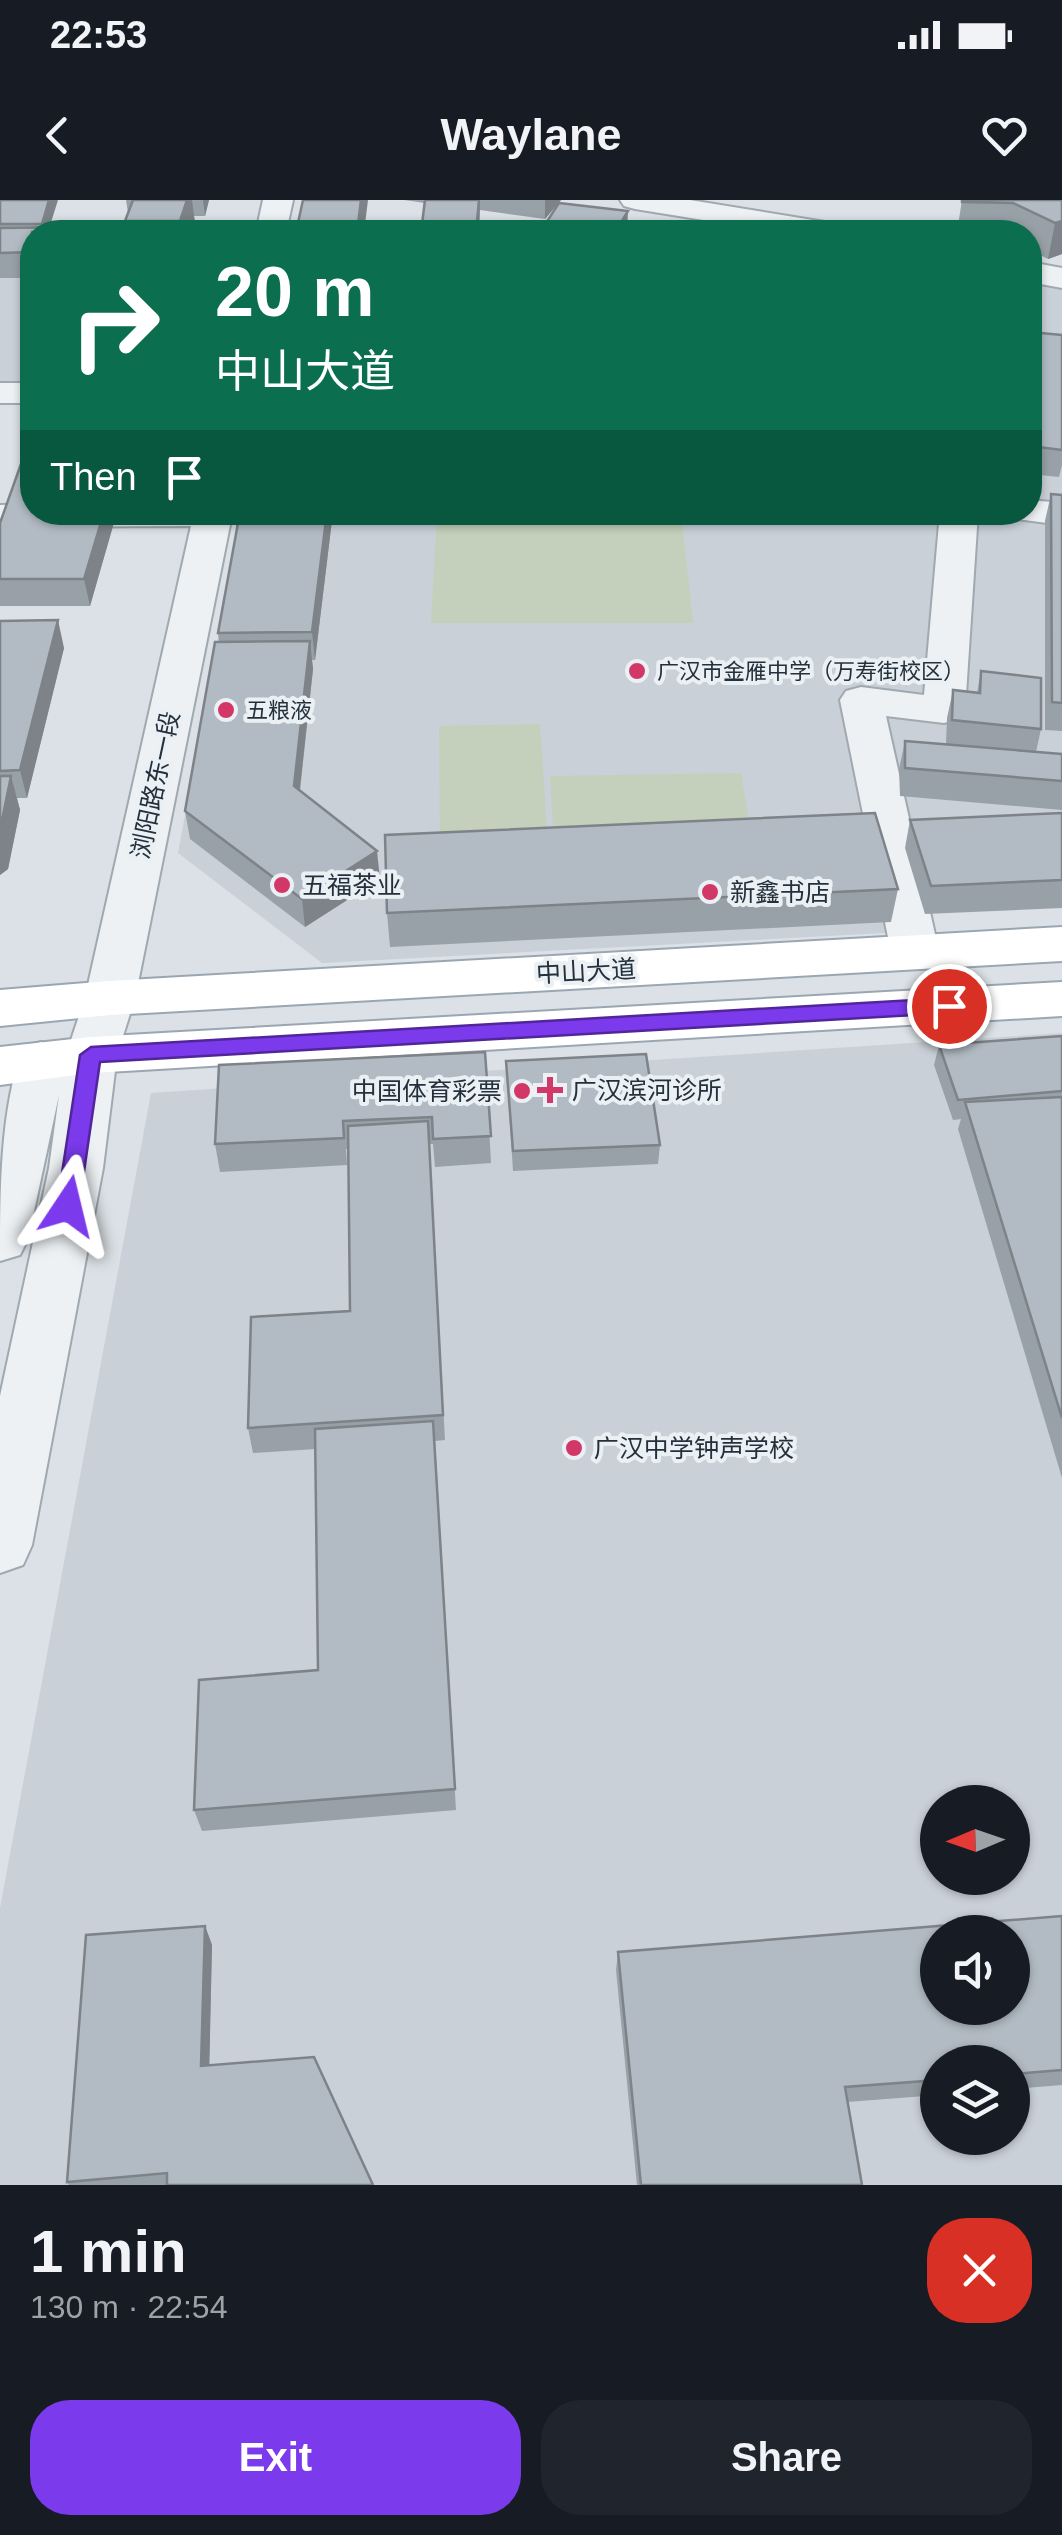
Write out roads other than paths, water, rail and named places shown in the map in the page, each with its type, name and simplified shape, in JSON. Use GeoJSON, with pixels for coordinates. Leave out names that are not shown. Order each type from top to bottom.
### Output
{"type":"FeatureCollection","features":[{"type":"Feature","properties":{"kind":"main road","name":"中山大道"},"geometry":{"type":"LineString","coordinates":[[0,1008],[110,998],[1062,944]]}},
{"type":"Feature","properties":{"kind":"main road"},"geometry":{"type":"LineString","coordinates":[[44,1061],[1060,1003]]}},
{"type":"Feature","properties":{"kind":"street"},"geometry":{"type":"LineString","coordinates":[[636,200],[779,211]]}},
{"type":"Feature","properties":{"kind":"street","name":"浏阳路东一段"},"geometry":{"type":"LineString","coordinates":[[44,1061],[110,998],[211,525]]}},
{"type":"Feature","properties":{"kind":"street"},"geometry":{"type":"LineString","coordinates":[[915,952],[862,700],[944,710],[959,525]]}},
{"type":"Feature","properties":{"kind":"street"},"geometry":{"type":"LineString","coordinates":[[0,1239],[44,1061]]}},
{"type":"Feature","properties":{"kind":"street"},"geometry":{"type":"LineString","coordinates":[[0,1546],[76,1168],[44,1061]]}},
{"type":"Feature","properties":{"kind":"place","name":"广汉市金雁中学（万寿街校区）"},"geometry":{"type":"Point","coordinates":[637,671]}},
{"type":"Feature","properties":{"kind":"place","name":"五粮液"},"geometry":{"type":"Point","coordinates":[226,710]}},
{"type":"Feature","properties":{"kind":"place","name":"五福茶业"},"geometry":{"type":"Point","coordinates":[282,885]}},
{"type":"Feature","properties":{"kind":"place","name":"新鑫书店"},"geometry":{"type":"Point","coordinates":[710,892]}},
{"type":"Feature","properties":{"kind":"place","name":"广汉滨河诊所"},"geometry":{"type":"Point","coordinates":[550,1090]}},
{"type":"Feature","properties":{"kind":"place","name":"中国体育彩票"},"geometry":{"type":"Point","coordinates":[522,1091]}},
{"type":"Feature","properties":{"kind":"place","name":"广汉中学钟声学校"},"geometry":{"type":"Point","coordinates":[574,1448]}}]}
